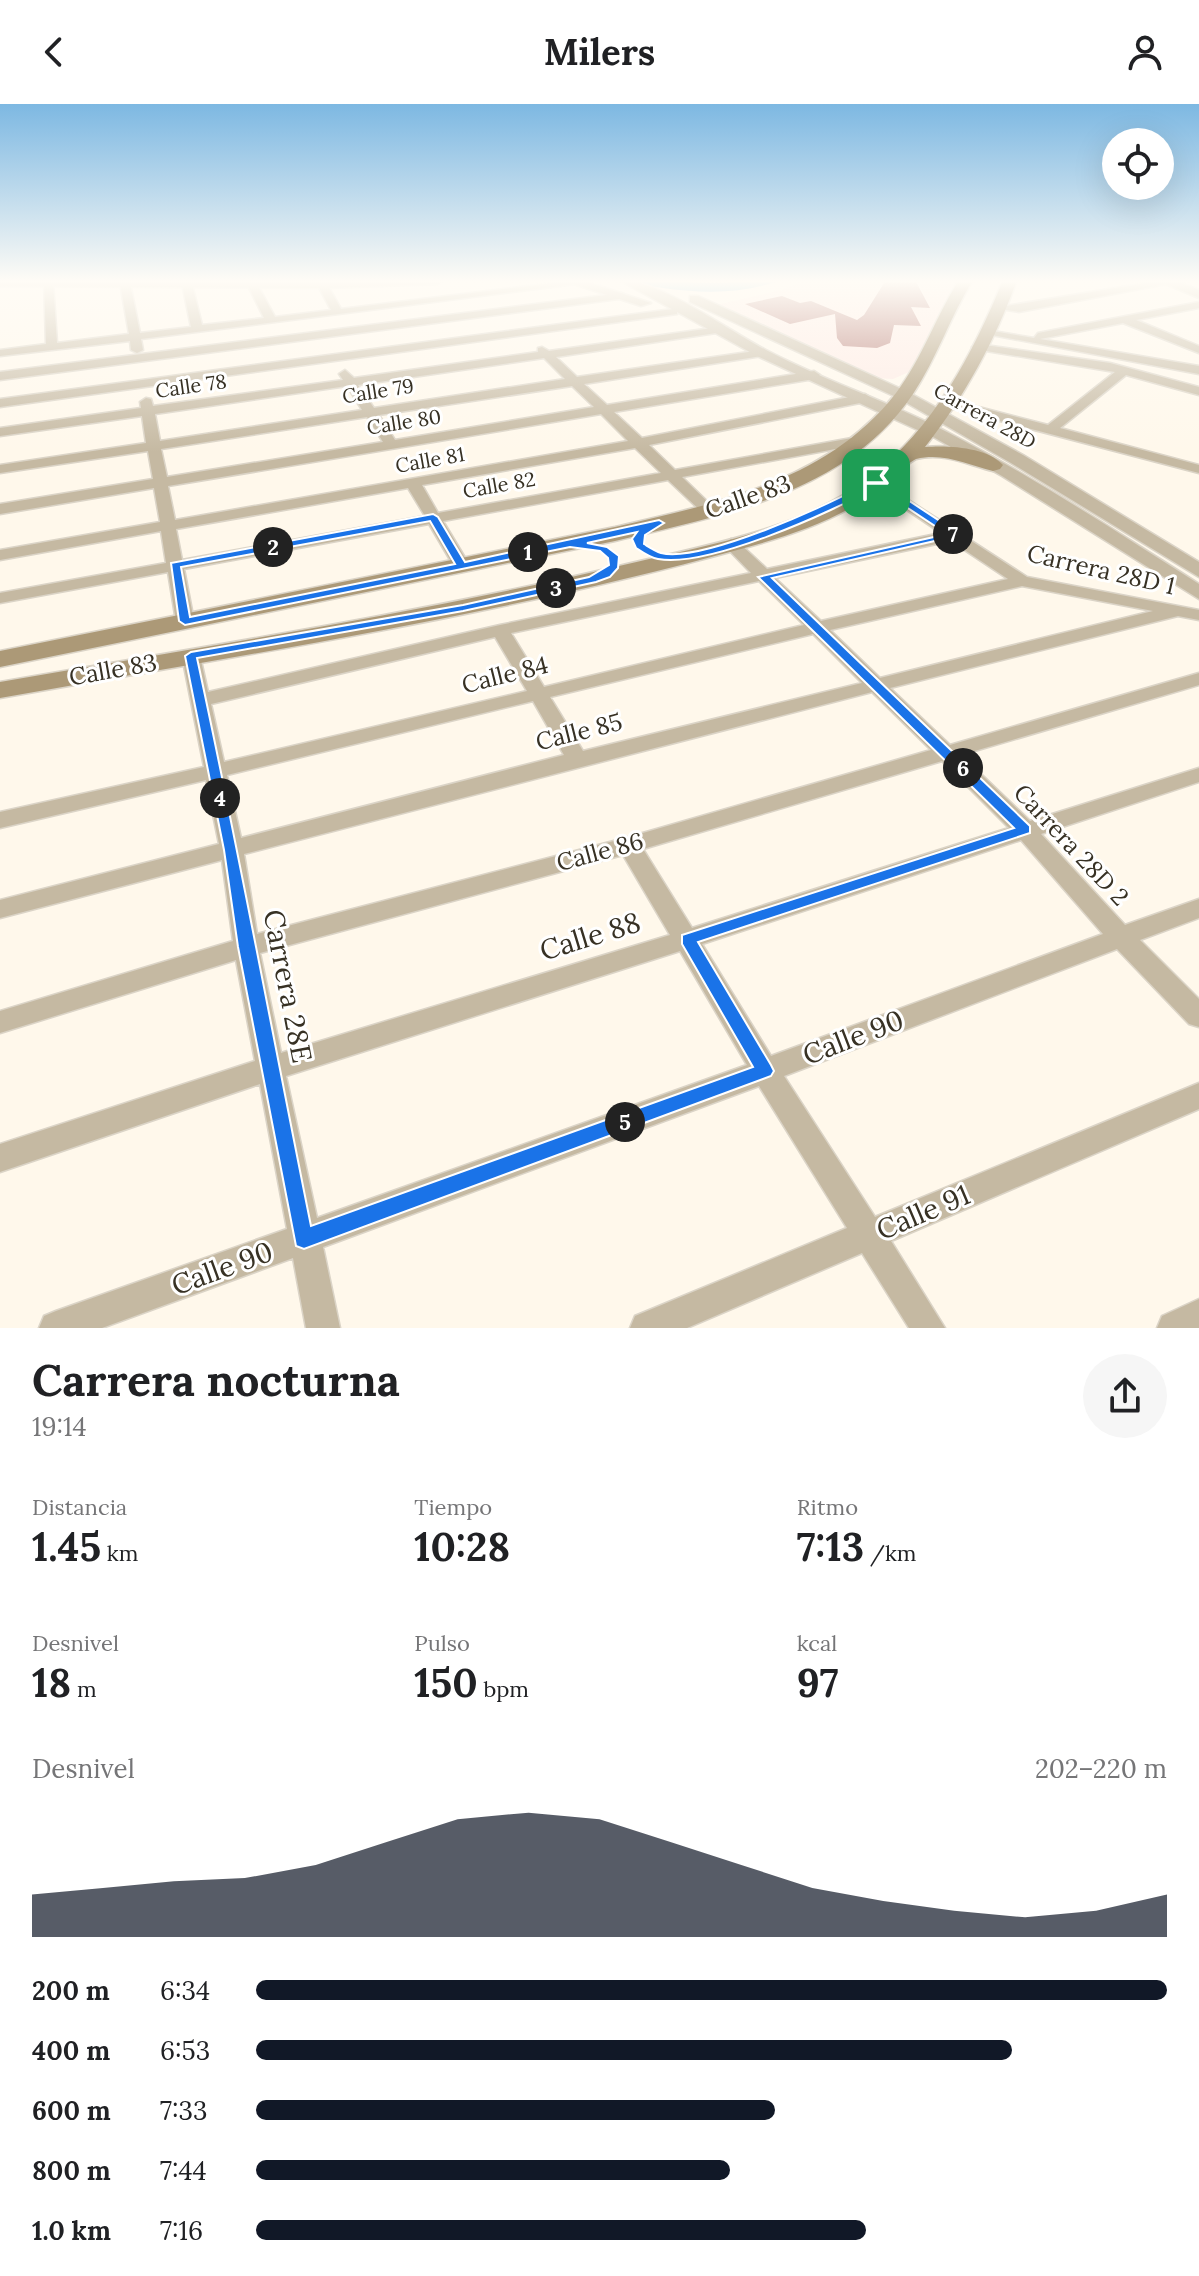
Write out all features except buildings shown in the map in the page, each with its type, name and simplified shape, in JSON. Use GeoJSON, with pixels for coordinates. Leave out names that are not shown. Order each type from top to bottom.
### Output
{"type":"FeatureCollection","features":[{"type":"Feature","properties":{"kind":"main road","name":"Calle 83"},"geometry":{"type":"LineString","coordinates":[[0,659],[462,566],[710,512],[809,475],[863,440],[897,403],[939,337]]}},
{"type":"Feature","properties":{"kind":"main road","name":"Calle 83"},"geometry":{"type":"LineString","coordinates":[[0,690],[463,608],[593,580],[731,544],[817,514],[876,483],[904,456],[939,415],[983,337]]}},
{"type":"Feature","properties":{"kind":"main road"},"geometry":{"type":"LineString","coordinates":[[904,456],[941,452],[969,456],[993,465]]}},
{"type":"Feature","properties":{"kind":"main road"},"geometry":{"type":"LineString","coordinates":[[659,523],[641,533],[639,545],[657,556],[684,557]]}},
{"type":"Feature","properties":{"kind":"main road"},"geometry":{"type":"LineString","coordinates":[[570,543],[604,549],[613,556],[615,566],[593,580]]}},
{"type":"Feature","properties":{"kind":"street"},"geometry":{"type":"LineString","coordinates":[[51,337],[52,347]]}},
{"type":"Feature","properties":{"kind":"street"},"geometry":{"type":"LineString","coordinates":[[0,353],[133,337]]}},
{"type":"Feature","properties":{"kind":"street"},"geometry":{"type":"LineString","coordinates":[[134,337],[185,621]]}},
{"type":"Feature","properties":{"kind":"street"},"geometry":{"type":"LineString","coordinates":[[0,376],[313,337]]}},
{"type":"Feature","properties":{"kind":"street"},"geometry":{"type":"LineString","coordinates":[[323,337],[391,444]]}},
{"type":"Feature","properties":{"kind":"street"},"geometry":{"type":"LineString","coordinates":[[0,403],[143,386],[480,337]]}},
{"type":"Feature","properties":{"kind":"street"},"geometry":{"type":"LineString","coordinates":[[529,337],[710,512]]}},
{"type":"Feature","properties":{"kind":"street","name":"Calle 78"},"geometry":{"type":"LineString","coordinates":[[0,432],[670,337]]}},
{"type":"Feature","properties":{"kind":"street","name":"Carrera 28D"},"geometry":{"type":"LineString","coordinates":[[732,337],[865,398],[939,415],[1024,423],[1199,469]]}},
{"type":"Feature","properties":{"kind":"street","name":"Carrera 28D"},"geometry":{"type":"LineString","coordinates":[[768,337],[897,403]]}},
{"type":"Feature","properties":{"kind":"street"},"geometry":{"type":"LineString","coordinates":[[982,340],[1033,337]]}},
{"type":"Feature","properties":{"kind":"street"},"geometry":{"type":"LineString","coordinates":[[1094,337],[1142,358]]}},
{"type":"Feature","properties":{"kind":"street"},"geometry":{"type":"LineString","coordinates":[[1167,337],[1199,350]]}},
{"type":"Feature","properties":{"kind":"street"},"geometry":{"type":"LineString","coordinates":[[1023,339],[1199,370]]}},
{"type":"Feature","properties":{"kind":"street"},"geometry":{"type":"LineString","coordinates":[[982,340],[1023,354],[1117,369],[1199,391]]}},
{"type":"Feature","properties":{"kind":"street"},"geometry":{"type":"LineString","coordinates":[[1023,354],[1048,349],[1081,348]]}},
{"type":"Feature","properties":{"kind":"street","name":"Calle 79"},"geometry":{"type":"LineString","coordinates":[[0,469],[762,353]]}},
{"type":"Feature","properties":{"kind":"street"},"geometry":{"type":"LineString","coordinates":[[1117,369],[1114,359],[1121,354]]}},
{"type":"Feature","properties":{"kind":"street"},"geometry":{"type":"LineString","coordinates":[[1051,429],[1117,369]]}},
{"type":"Feature","properties":{"kind":"street","name":"Calle 80"},"geometry":{"type":"LineString","coordinates":[[0,509],[814,375]]}},
{"type":"Feature","properties":{"kind":"street","name":"Calle 81"},"geometry":{"type":"LineString","coordinates":[[0,555],[639,443],[865,398]]}},
{"type":"Feature","properties":{"kind":"street","name":"Carrera 28D"},"geometry":{"type":"LineString","coordinates":[[939,415],[1199,571]]}},
{"type":"Feature","properties":{"kind":"street","name":"Carrera 28D"},"geometry":{"type":"LineString","coordinates":[[939,415],[993,465],[1199,593]]}},
{"type":"Feature","properties":{"kind":"street"},"geometry":{"type":"LineString","coordinates":[[968,431],[999,423],[1024,423]]}},
{"type":"Feature","properties":{"kind":"street","name":"Calle 82"},"geometry":{"type":"LineString","coordinates":[[0,598],[863,440]]}},
{"type":"Feature","properties":{"kind":"street"},"geometry":{"type":"LineString","coordinates":[[413,483],[462,566]]}},
{"type":"Feature","properties":{"kind":"street","name":"Carrera 28D 1"},"geometry":{"type":"LineString","coordinates":[[876,483],[1022,581],[1199,615]]}},
{"type":"Feature","properties":{"kind":"street"},"geometry":{"type":"LineString","coordinates":[[201,700],[500,630],[956,535]]}},
{"type":"Feature","properties":{"kind":"street","name":"Carrera 28D 2"},"geometry":{"type":"LineString","coordinates":[[731,544],[1024,829],[1120,936],[1199,1016]]}},
{"type":"Feature","properties":{"kind":"street","name":"Calle 84"},"geometry":{"type":"LineString","coordinates":[[0,820],[215,773],[817,626],[1022,581]]}},
{"type":"Feature","properties":{"kind":"street","name":"Calle 85"},"geometry":{"type":"LineString","coordinates":[[0,909],[577,759],[1173,612]]}},
{"type":"Feature","properties":{"kind":"street"},"geometry":{"type":"LineString","coordinates":[[500,630],[577,759]]}},
{"type":"Feature","properties":{"kind":"street","name":"Carrera 28E"},"geometry":{"type":"LineString","coordinates":[[191,656],[232,850],[246,947],[323,1328]]}},
{"type":"Feature","properties":{"kind":"street","name":"Calle 86"},"geometry":{"type":"LineString","coordinates":[[0,1022],[246,947],[629,845],[1199,679]]}},
{"type":"Feature","properties":{"kind":"street","name":"Calle 88"},"geometry":{"type":"LineString","coordinates":[[0,1158],[272,1068],[1199,775]]}},
{"type":"Feature","properties":{"kind":"street"},"geometry":{"type":"LineString","coordinates":[[629,845],[765,1071],[928,1328]]}},
{"type":"Feature","properties":{"kind":"street","name":"Calle 90"},"geometry":{"type":"LineString","coordinates":[[56,1328],[765,1071],[1199,908]]}},
{"type":"Feature","properties":{"kind":"street","name":"Calle 91"},"geometry":{"type":"LineString","coordinates":[[647,1328],[1199,1096]]}},
{"type":"Feature","properties":{"kind":"street"},"geometry":{"type":"LineString","coordinates":[[1174,1328],[1199,1316]]}},
{"type":"Feature","properties":{"kind":"shaded area"},"geometry":{"type":"Polygon","coordinates":[[[786,337],[935,337],[918,368],[893,379],[876,378],[786,337]]]}},
{"type":"Feature","properties":{"kind":"route"},"geometry":{"type":"LineString","coordinates":[[876,483],[785,527],[684,557],[657,556],[639,545],[641,533],[659,523],[583,541],[570,543],[462,566],[185,621],[175,565],[433,517],[462,566],[570,543],[604,549],[613,556],[615,566],[593,580],[463,608],[191,656],[232,850],[246,947],[304,1239],[765,1071],[688,939],[1024,829],[764,577],[956,535],[876,483]]}}]}
